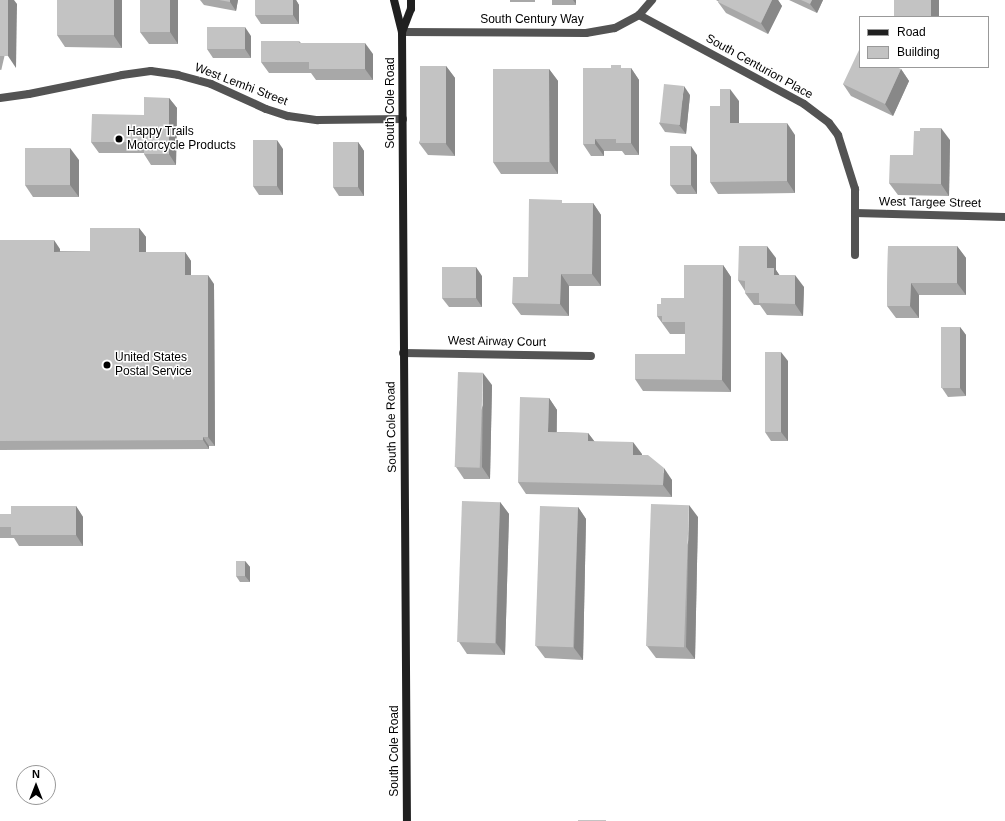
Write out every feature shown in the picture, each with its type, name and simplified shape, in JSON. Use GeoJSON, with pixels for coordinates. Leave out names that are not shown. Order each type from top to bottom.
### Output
{"type":"FeatureCollection","features":[{"type":"Feature","properties":{"kind":"main road","name":"South Cole Road"},"geometry":{"type":"LineString","coordinates":[[394,0],[402,32],[407,821]]}},
{"type":"Feature","properties":{"kind":"main road","name":"South Cole Road"},"geometry":{"type":"LineString","coordinates":[[402,32],[411,9],[411,0]]}},
{"type":"Feature","properties":{"kind":"street","name":"South Century Way"},"geometry":{"type":"LineString","coordinates":[[402,32],[586,33],[615,28],[639,15],[652,0]]}},
{"type":"Feature","properties":{"kind":"street","name":"South Centurion Place"},"geometry":{"type":"LineString","coordinates":[[639,15],[804,104],[829,123],[838,136],[846,156],[855,189],[855,255]]}},
{"type":"Feature","properties":{"kind":"street","name":"West Lemhi Street"},"geometry":{"type":"LineString","coordinates":[[0,98],[151,71],[178,75],[211,84],[266,109],[288,116],[318,120],[403,120]]}},
{"type":"Feature","properties":{"kind":"street","name":"West Targee Street"},"geometry":{"type":"LineString","coordinates":[[855,213],[1005,217]]}},
{"type":"Feature","properties":{"kind":"street","name":"West Airway Court"},"geometry":{"type":"LineString","coordinates":[[403,353],[591,356]]}},
{"type":"Feature","properties":{"kind":"building"},"geometry":{"type":"Polygon","coordinates":[[[0,0],[8,0],[8,56],[0,56],[0,0]]]}},
{"type":"Feature","properties":{"kind":"building"},"geometry":{"type":"Polygon","coordinates":[[[57,0],[114,0],[114,35],[57,35],[57,0]]]}},
{"type":"Feature","properties":{"kind":"building"},"geometry":{"type":"Polygon","coordinates":[[[140,0],[170,0],[170,32],[140,32],[140,0]]]}},
{"type":"Feature","properties":{"kind":"building"},"geometry":{"type":"Polygon","coordinates":[[[219,0],[230,0],[230,2],[219,0]]]}},
{"type":"Feature","properties":{"kind":"building"},"geometry":{"type":"Polygon","coordinates":[[[255,0],[293,0],[293,15],[255,15],[255,0]]]}},
{"type":"Feature","properties":{"kind":"building"},"geometry":{"type":"Polygon","coordinates":[[[719,0],[772,0],[761,23],[718,2],[719,0]]]}},
{"type":"Feature","properties":{"kind":"building"},"geometry":{"type":"Polygon","coordinates":[[[801,0],[812,0],[810,4],[801,0]]]}},
{"type":"Feature","properties":{"kind":"building"},"geometry":{"type":"Polygon","coordinates":[[[894,0],[931,0],[931,16],[894,16],[894,0]]]}},
{"type":"Feature","properties":{"kind":"building"},"geometry":{"type":"Polygon","coordinates":[[[207,27],[245,27],[245,49],[207,49],[207,27]]]}},
{"type":"Feature","properties":{"kind":"building"},"geometry":{"type":"Polygon","coordinates":[[[261,41],[299,41],[299,43],[365,43],[365,69],[309,69],[309,62],[261,62],[261,41]]]}},
{"type":"Feature","properties":{"kind":"building"},"geometry":{"type":"Polygon","coordinates":[[[859,50],[859,68],[901,69],[885,104],[843,84],[859,50]]]}},
{"type":"Feature","properties":{"kind":"building"},"geometry":{"type":"Polygon","coordinates":[[[611,65],[621,65],[621,68],[631,68],[631,143],[616,143],[616,139],[595,139],[595,144],[583,144],[583,68],[611,68],[611,65]]]}},
{"type":"Feature","properties":{"kind":"building"},"geometry":{"type":"Polygon","coordinates":[[[420,66],[446,66],[446,143],[420,143],[420,66]]]}},
{"type":"Feature","properties":{"kind":"building"},"geometry":{"type":"Polygon","coordinates":[[[493,69],[549,69],[549,162],[493,162],[493,69]]]}},
{"type":"Feature","properties":{"kind":"building"},"geometry":{"type":"Polygon","coordinates":[[[664,84],[684,86],[680,125],[660,123],[664,84]]]}},
{"type":"Feature","properties":{"kind":"building"},"geometry":{"type":"Polygon","coordinates":[[[720,89],[730,89],[730,123],[787,123],[787,181],[710,182],[710,106],[720,106],[720,89]]]}},
{"type":"Feature","properties":{"kind":"building"},"geometry":{"type":"Polygon","coordinates":[[[144,97],[169,98],[169,154],[144,154],[144,142],[91,142],[92,114],[144,115],[144,97]]]}},
{"type":"Feature","properties":{"kind":"building"},"geometry":{"type":"Polygon","coordinates":[[[920,128],[941,128],[941,184],[889,183],[890,155],[913,155],[914,131],[920,131],[920,128]]]}},
{"type":"Feature","properties":{"kind":"building"},"geometry":{"type":"Polygon","coordinates":[[[253,140],[277,140],[277,186],[253,186],[253,140]]]}},
{"type":"Feature","properties":{"kind":"building"},"geometry":{"type":"Polygon","coordinates":[[[333,142],[358,142],[358,187],[333,187],[333,142]]]}},
{"type":"Feature","properties":{"kind":"building"},"geometry":{"type":"Polygon","coordinates":[[[670,146],[691,146],[691,185],[670,185],[670,146]]]}},
{"type":"Feature","properties":{"kind":"building"},"geometry":{"type":"Polygon","coordinates":[[[25,148],[70,148],[70,185],[25,185],[25,148]]]}},
{"type":"Feature","properties":{"kind":"building"},"geometry":{"type":"Polygon","coordinates":[[[529,199],[562,200],[562,203],[593,203],[592,274],[561,274],[560,304],[512,303],[513,277],[528,277],[529,199]]]}},
{"type":"Feature","properties":{"kind":"building","name":"United States Postal Service"},"geometry":{"type":"Polygon","coordinates":[[[90,228],[139,228],[139,252],[185,252],[185,275],[208,275],[208,437],[203,437],[203,440],[0,441],[0,240],[54,240],[54,252],[90,251],[90,228]]]}},
{"type":"Feature","properties":{"kind":"building"},"geometry":{"type":"Polygon","coordinates":[[[739,246],[767,246],[767,268],[774,268],[774,275],[795,275],[795,304],[759,303],[759,293],[745,293],[745,281],[738,280],[739,246]]]}},
{"type":"Feature","properties":{"kind":"building"},"geometry":{"type":"Polygon","coordinates":[[[888,246],[957,246],[957,283],[911,283],[910,306],[887,306],[888,246]]]}},
{"type":"Feature","properties":{"kind":"building"},"geometry":{"type":"Polygon","coordinates":[[[684,265],[723,265],[722,380],[635,379],[635,354],[685,354],[685,322],[662,322],[662,316],[657,316],[657,304],[661,304],[661,298],[684,298],[684,265]]]}},
{"type":"Feature","properties":{"kind":"building"},"geometry":{"type":"Polygon","coordinates":[[[442,267],[476,267],[476,298],[442,298],[442,267]]]}},
{"type":"Feature","properties":{"kind":"building"},"geometry":{"type":"Polygon","coordinates":[[[941,327],[960,327],[960,388],[941,388],[941,327]]]}},
{"type":"Feature","properties":{"kind":"building"},"geometry":{"type":"Polygon","coordinates":[[[765,352],[781,352],[781,432],[765,432],[765,352]]]}},
{"type":"Feature","properties":{"kind":"building"},"geometry":{"type":"Polygon","coordinates":[[[458,372],[483,373],[480,468],[455,467],[458,372]]]}},
{"type":"Feature","properties":{"kind":"building"},"geometry":{"type":"Polygon","coordinates":[[[520,397],[549,398],[548,432],[588,433],[588,441],[633,442],[633,455],[648,455],[664,468],[663,485],[518,482],[520,397]]]}},
{"type":"Feature","properties":{"kind":"building"},"geometry":{"type":"Polygon","coordinates":[[[462,501],[500,502],[495,643],[457,642],[462,501]]]}},
{"type":"Feature","properties":{"kind":"building"},"geometry":{"type":"Polygon","coordinates":[[[651,504],[689,505],[684,647],[646,646],[651,504]]]}},
{"type":"Feature","properties":{"kind":"building"},"geometry":{"type":"Polygon","coordinates":[[[11,506],[76,506],[76,535],[11,535],[11,527],[0,527],[0,514],[11,514],[11,506]]]}},
{"type":"Feature","properties":{"kind":"building"},"geometry":{"type":"Polygon","coordinates":[[[540,506],[578,507],[573,647],[535,646],[540,506]]]}},
{"type":"Feature","properties":{"kind":"building"},"geometry":{"type":"Polygon","coordinates":[[[236,561],[245,561],[245,576],[236,576],[236,561]]]}},
{"type":"Feature","properties":{"kind":"building"},"geometry":{"type":"Polygon","coordinates":[[[578,820],[606,821],[578,821],[578,820]]]}},
{"type":"Feature","properties":{"kind":"place","name":"Happy Trails Motorcycle Products"},"geometry":{"type":"Point","coordinates":[119,139]}},
{"type":"Feature","properties":{"kind":"place","name":"United States Postal Service"},"geometry":{"type":"Point","coordinates":[107,365]}}]}
